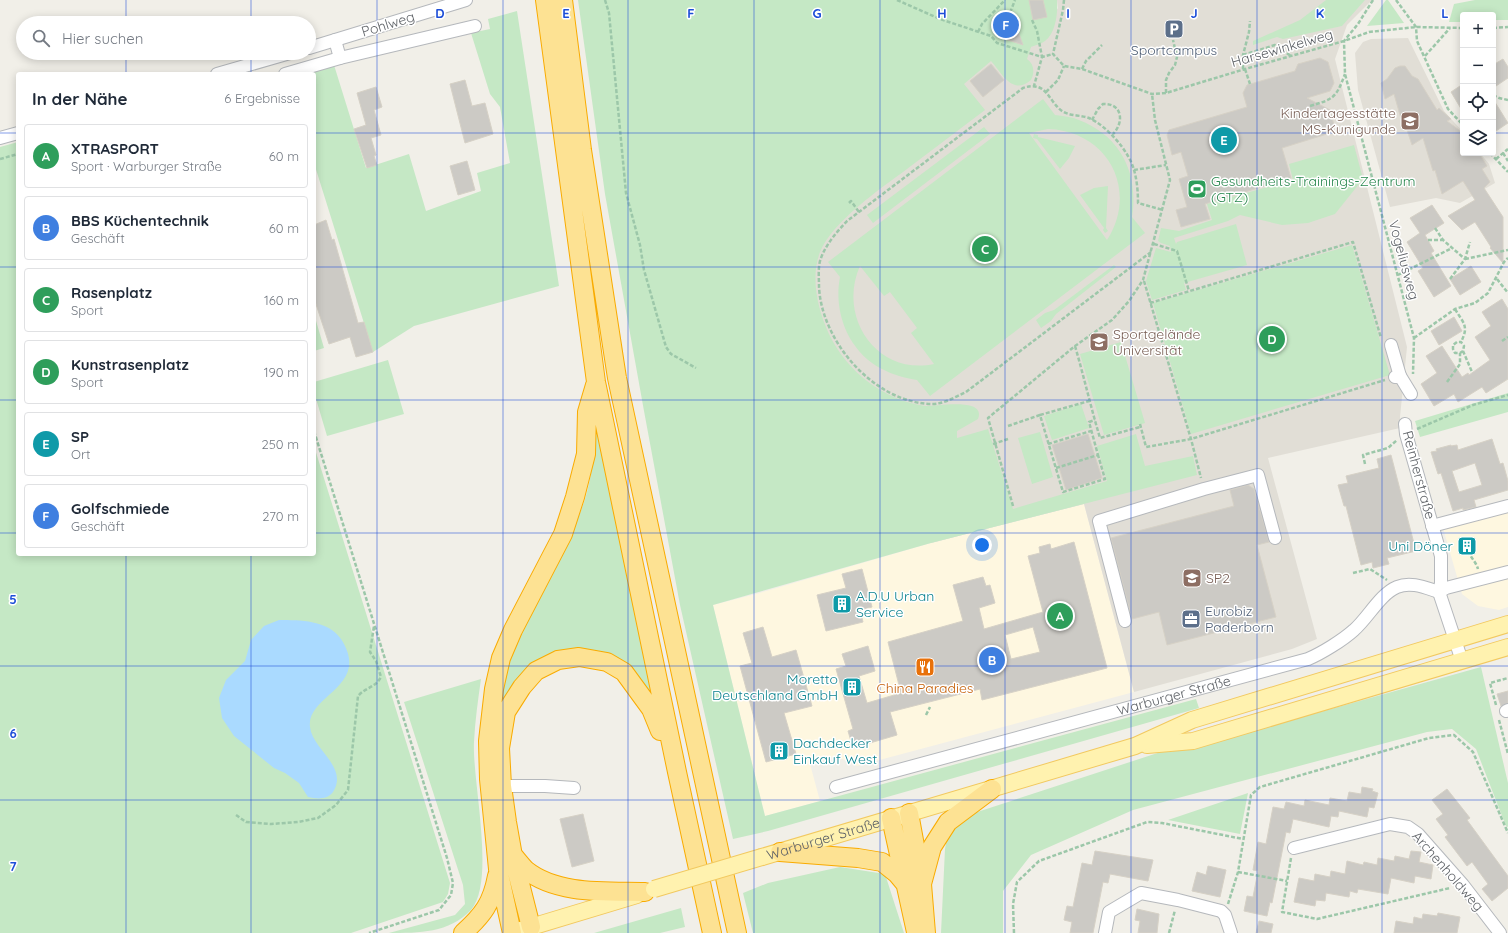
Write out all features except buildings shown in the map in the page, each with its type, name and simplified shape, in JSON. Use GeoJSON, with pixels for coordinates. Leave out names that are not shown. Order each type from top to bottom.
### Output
{"type":"FeatureCollection","features":[{"type":"Feature","properties":{"kind":"highway"},"geometry":{"type":"LineString","coordinates":[[545,0],[596,382],[712,933]]}},
{"type":"Feature","properties":{"kind":"highway"},"geometry":{"type":"LineString","coordinates":[[563,0],[582,150],[617,378],[736,933]]}},
{"type":"Feature","properties":{"kind":"highway"},"geometry":{"type":"LineString","coordinates":[[512,933],[498,870],[489,779],[488,741],[494,689],[501,658],[513,630],[563,534],[576,497],[586,454],[587,412],[596,382]]}},
{"type":"Feature","properties":{"kind":"highway"},"geometry":{"type":"LineString","coordinates":[[531,927],[513,856],[502,786],[500,748],[506,712],[522,687],[536,671],[558,660],[579,656],[607,662],[624,672],[651,710],[677,772]]}},
{"type":"Feature","properties":{"kind":"highway"},"geometry":{"type":"LineString","coordinates":[[915,885],[932,847],[948,822],[992,789]]}},
{"type":"Feature","properties":{"kind":"highway"},"geometry":{"type":"LineString","coordinates":[[909,813],[915,885],[916,933]]}},
{"type":"Feature","properties":{"kind":"highway"},"geometry":{"type":"LineString","coordinates":[[891,818],[915,885],[926,933]]}},
{"type":"Feature","properties":{"kind":"highway"},"geometry":{"type":"LineString","coordinates":[[780,852],[858,858],[882,862],[897,874],[915,885]]}},
{"type":"Feature","properties":{"kind":"highway"},"geometry":{"type":"LineString","coordinates":[[513,856],[526,870],[540,879],[556,886],[573,889],[650,891]]}},
{"type":"Feature","properties":{"kind":"highway"},"geometry":{"type":"LineString","coordinates":[[463,933],[478,919],[488,905],[495,888],[498,870]]}},
{"type":"Feature","properties":{"kind":"main road","name":"Warburger Straße"},"geometry":{"type":"LineString","coordinates":[[512,933],[1135,746],[1192,720],[1508,624]]}},
{"type":"Feature","properties":{"kind":"main road","name":"Warburger Straße"},"geometry":{"type":"LineString","coordinates":[[1135,746],[1193,741],[1508,647]]}},
{"type":"Feature","properties":{"kind":"street","name":"Pohlweg"},"geometry":{"type":"LineString","coordinates":[[316,46],[466,0]]}},
{"type":"Feature","properties":{"kind":"street"},"geometry":{"type":"LineString","coordinates":[[292,72],[340,58],[475,26]]}},
{"type":"Feature","properties":{"kind":"street"},"geometry":{"type":"LineString","coordinates":[[335,40],[340,58]]}},
{"type":"Feature","properties":{"kind":"street"},"geometry":{"type":"LineString","coordinates":[[224,72],[266,60]]}},
{"type":"Feature","properties":{"kind":"street"},"geometry":{"type":"LineString","coordinates":[[0,138],[16,134]]}},
{"type":"Feature","properties":{"kind":"street"},"geometry":{"type":"LineString","coordinates":[[1386,342],[1397,377],[1411,394]]}},
{"type":"Feature","properties":{"kind":"street","name":"Reinherstraße"},"geometry":{"type":"LineString","coordinates":[[1406,429],[1441,556],[1441,583],[1439,592]]}},
{"type":"Feature","properties":{"kind":"street"},"geometry":{"type":"LineString","coordinates":[[1125,621],[1099,521],[1204,489],[1258,475],[1275,538]]}},
{"type":"Feature","properties":{"kind":"street","name":"Reinherstraße"},"geometry":{"type":"LineString","coordinates":[[1432,526],[1508,506]]}},
{"type":"Feature","properties":{"kind":"street"},"geometry":{"type":"LineString","coordinates":[[1398,587],[1417,585],[1439,592],[1446,588],[1508,572]]}},
{"type":"Feature","properties":{"kind":"street","name":"Warburger Straße"},"geometry":{"type":"LineString","coordinates":[[836,787],[1308,659],[1318,655],[1354,630],[1387,594],[1398,587]]}},
{"type":"Feature","properties":{"kind":"street"},"geometry":{"type":"LineString","coordinates":[[1439,592],[1462,661]]}},
{"type":"Feature","properties":{"kind":"street"},"geometry":{"type":"LineString","coordinates":[[502,786],[574,788]]}},
{"type":"Feature","properties":{"kind":"street","name":"Archenholdweg"},"geometry":{"type":"LineString","coordinates":[[1294,848],[1390,824],[1408,827],[1418,834],[1463,885],[1500,933]]}},
{"type":"Feature","properties":{"kind":"street"},"geometry":{"type":"LineString","coordinates":[[1105,933],[1109,912],[1141,893],[1178,900],[1221,911],[1225,915],[1231,933]]}},
{"type":"Feature","properties":{"kind":"street"},"geometry":{"type":"LineString","coordinates":[[1504,933],[1508,929]]}},
{"type":"Feature","properties":{"kind":"path"},"geometry":{"type":"LineString","coordinates":[[605,0],[610,13],[626,193],[640,244],[644,270],[666,346],[671,354],[696,368]]}},
{"type":"Feature","properties":{"kind":"path"},"geometry":{"type":"LineString","coordinates":[[896,0],[940,18],[991,36],[997,43],[1042,57],[1053,54]]}},
{"type":"Feature","properties":{"kind":"path"},"geometry":{"type":"LineString","coordinates":[[978,32],[982,24],[1005,0]]}},
{"type":"Feature","properties":{"kind":"path"},"geometry":{"type":"LineString","coordinates":[[1008,18],[1015,0]]}},
{"type":"Feature","properties":{"kind":"path"},"geometry":{"type":"LineString","coordinates":[[1053,54],[1064,0]]}},
{"type":"Feature","properties":{"kind":"path"},"geometry":{"type":"LineString","coordinates":[[1344,41],[1358,24],[1373,0]]}},
{"type":"Feature","properties":{"kind":"path"},"geometry":{"type":"LineString","coordinates":[[1396,0],[1416,27],[1417,41],[1448,109],[1460,122]]}},
{"type":"Feature","properties":{"kind":"path"},"geometry":{"type":"LineString","coordinates":[[1032,20],[1037,31],[1042,57],[1034,86]]}},
{"type":"Feature","properties":{"kind":"path"},"geometry":{"type":"LineString","coordinates":[[1250,21],[1249,32],[1243,55],[1244,69],[1250,84]]}},
{"type":"Feature","properties":{"kind":"path","name":"Harsewinkelweg"},"geometry":{"type":"LineString","coordinates":[[1064,66],[1082,69],[1152,94],[1166,93],[1344,41],[1369,32],[1416,27],[1460,28]]}},
{"type":"Feature","properties":{"kind":"path"},"geometry":{"type":"LineString","coordinates":[[1496,28],[1508,27]]}},
{"type":"Feature","properties":{"kind":"path"},"geometry":{"type":"LineString","coordinates":[[1425,56],[1450,28]]}},
{"type":"Feature","properties":{"kind":"path"},"geometry":{"type":"LineString","coordinates":[[1166,93],[1166,80],[1169,72],[1175,65],[1177,57],[1173,40]]}},
{"type":"Feature","properties":{"kind":"path","name":"Vogeliusweg"},"geometry":{"type":"LineString","coordinates":[[1344,41],[1345,74],[1414,338],[1455,310],[1475,303],[1488,293],[1508,258]]}},
{"type":"Feature","properties":{"kind":"path"},"geometry":{"type":"LineString","coordinates":[[1082,69],[1086,61],[1102,45]]}},
{"type":"Feature","properties":{"kind":"path"},"geometry":{"type":"LineString","coordinates":[[1243,55],[1275,45],[1291,56]]}},
{"type":"Feature","properties":{"kind":"path"},"geometry":{"type":"LineString","coordinates":[[1046,92],[1058,80],[1064,66],[1053,54]]}},
{"type":"Feature","properties":{"kind":"path"},"geometry":{"type":"LineString","coordinates":[[1310,106],[1329,100],[1339,90],[1345,74]]}},
{"type":"Feature","properties":{"kind":"path"},"geometry":{"type":"LineString","coordinates":[[1152,252],[966,392],[949,400],[933,404],[908,400],[889,392],[870,380],[855,367],[843,353],[823,314],[819,274],[822,258],[830,242],[847,221],[1023,88],[1034,86],[1040,88],[1046,92],[1062,111],[1092,120],[1113,134],[1131,162],[1134,170],[1138,203],[1163,210]]}},
{"type":"Feature","properties":{"kind":"path"},"geometry":{"type":"LineString","coordinates":[[1014,506],[994,444],[988,418],[1075,346],[1112,320],[1130,301],[1143,280],[1152,252],[1170,180],[1155,120],[1152,94]]}},
{"type":"Feature","properties":{"kind":"path"},"geometry":{"type":"LineString","coordinates":[[1496,96],[1508,100]]}},
{"type":"Feature","properties":{"kind":"path"},"geometry":{"type":"LineString","coordinates":[[1092,120],[1103,104],[1110,104],[1116,107],[1120,115],[1120,121],[1117,130],[1113,134]]}},
{"type":"Feature","properties":{"kind":"path"},"geometry":{"type":"LineString","coordinates":[[1496,159],[1508,149]]}},
{"type":"Feature","properties":{"kind":"path"},"geometry":{"type":"LineString","coordinates":[[1503,153],[1508,161]]}},
{"type":"Feature","properties":{"kind":"path"},"geometry":{"type":"LineString","coordinates":[[0,159],[16,155]]}},
{"type":"Feature","properties":{"kind":"path"},"geometry":{"type":"LineString","coordinates":[[1493,156],[1508,172]]}},
{"type":"Feature","properties":{"kind":"path"},"geometry":{"type":"LineString","coordinates":[[1134,170],[1166,165]]}},
{"type":"Feature","properties":{"kind":"path"},"geometry":{"type":"LineString","coordinates":[[849,203],[850,201],[859,212]]}},
{"type":"Feature","properties":{"kind":"path"},"geometry":{"type":"LineString","coordinates":[[1435,228],[1443,240],[1465,259]]}},
{"type":"Feature","properties":{"kind":"path"},"geometry":{"type":"LineString","coordinates":[[1428,240],[1443,240]]}},
{"type":"Feature","properties":{"kind":"path"},"geometry":{"type":"LineString","coordinates":[[1150,303],[1353,242],[1386,342]]}},
{"type":"Feature","properties":{"kind":"path"},"geometry":{"type":"LineString","coordinates":[[1450,279],[1465,259],[1470,242]]}},
{"type":"Feature","properties":{"kind":"path"},"geometry":{"type":"LineString","coordinates":[[1154,244],[1177,251],[1189,291]]}},
{"type":"Feature","properties":{"kind":"path"},"geometry":{"type":"LineString","coordinates":[[1398,275],[1452,248]]}},
{"type":"Feature","properties":{"kind":"path"},"geometry":{"type":"LineString","coordinates":[[1465,259],[1508,250]]}},
{"type":"Feature","properties":{"kind":"path"},"geometry":{"type":"LineString","coordinates":[[1497,278],[1508,294]]}},
{"type":"Feature","properties":{"kind":"path"},"geometry":{"type":"LineString","coordinates":[[1143,280],[1191,439],[1204,489]]}},
{"type":"Feature","properties":{"kind":"path"},"geometry":{"type":"LineString","coordinates":[[1455,310],[1466,326],[1465,335],[1461,342],[1457,342],[1453,345],[1455,353],[1460,353]]}},
{"type":"Feature","properties":{"kind":"path"},"geometry":{"type":"LineString","coordinates":[[1502,341],[1508,337]]}},
{"type":"Feature","properties":{"kind":"path"},"geometry":{"type":"LineString","coordinates":[[1461,342],[1464,346],[1463,350],[1472,372]]}},
{"type":"Feature","properties":{"kind":"path"},"geometry":{"type":"LineString","coordinates":[[1075,346],[1084,374],[1089,401],[1100,438],[1140,426],[1146,447],[1191,439],[1397,377]]}},
{"type":"Feature","properties":{"kind":"path"},"geometry":{"type":"LineString","coordinates":[[1447,382],[1460,364],[1460,353],[1463,350]]}},
{"type":"Feature","properties":{"kind":"path"},"geometry":{"type":"LineString","coordinates":[[1406,429],[1473,405],[1508,395]]}},
{"type":"Feature","properties":{"kind":"path"},"geometry":{"type":"LineString","coordinates":[[1008,426],[1089,401]]}},
{"type":"Feature","properties":{"kind":"path"},"geometry":{"type":"LineString","coordinates":[[1040,416],[1063,492],[1105,479],[1089,422],[1095,420]]}},
{"type":"Feature","properties":{"kind":"path"},"geometry":{"type":"LineString","coordinates":[[1048,444],[1091,431]]}},
{"type":"Feature","properties":{"kind":"path"},"geometry":{"type":"LineString","coordinates":[[316,437],[445,850],[453,883],[451,895],[439,910],[369,933]]}},
{"type":"Feature","properties":{"kind":"path"},"geometry":{"type":"LineString","coordinates":[[994,444],[1008,439]]}},
{"type":"Feature","properties":{"kind":"path"},"geometry":{"type":"LineString","coordinates":[[1365,464],[1363,455],[1388,448]]}},
{"type":"Feature","properties":{"kind":"path"},"geometry":{"type":"LineString","coordinates":[[1056,468],[1098,455]]}},
{"type":"Feature","properties":{"kind":"path"},"geometry":{"type":"LineString","coordinates":[[1468,551],[1476,563],[1480,579]]}},
{"type":"Feature","properties":{"kind":"path"},"geometry":{"type":"LineString","coordinates":[[1353,573],[1370,569],[1398,587]]}},
{"type":"Feature","properties":{"kind":"path"},"geometry":{"type":"LineString","coordinates":[[236,816],[246,822],[271,824],[298,822],[318,818],[336,805],[348,790],[358,696],[362,692],[377,684],[381,677],[376,661],[370,652],[374,624]]}},
{"type":"Feature","properties":{"kind":"path"},"geometry":{"type":"LineString","coordinates":[[926,715],[930,707]]}},
{"type":"Feature","properties":{"kind":"path"},"geometry":{"type":"LineString","coordinates":[[1225,915],[1238,872],[1251,795],[1260,788],[1429,738],[1454,735],[1473,752],[1508,833]]}},
{"type":"Feature","properties":{"kind":"path"},"geometry":{"type":"LineString","coordinates":[[1014,933],[1013,904],[1017,882],[1039,860],[1147,822],[1162,823],[1243,839]]}},
{"type":"Feature","properties":{"kind":"path"},"geometry":{"type":"LineString","coordinates":[[1294,848],[1286,881],[1282,912],[1317,919],[1463,885]]}},
{"type":"Feature","properties":{"kind":"path"},"geometry":{"type":"LineString","coordinates":[[1238,872],[1286,881]]}},
{"type":"Feature","properties":{"kind":"path"},"geometry":{"type":"LineString","coordinates":[[1170,933],[1178,900]]}},
{"type":"Feature","properties":{"kind":"shaded area","name":"Sportgelände Universität"},"geometry":{"type":"Polygon","coordinates":[[[1057,0],[1372,0],[1347,25],[1335,59],[1407,347],[1400,428],[1268,458],[1317,639],[1292,649],[1134,692],[1084,504],[931,543],[784,300],[960,39],[1031,47],[1058,8],[1057,0]]]}},
{"type":"Feature","properties":{"kind":"shaded area","name":"Kindertagesstätte MS-Kunigunde"},"geometry":{"type":"Polygon","coordinates":[[[1408,38],[1444,111],[1460,129],[1460,156],[1482,156],[1489,164],[1495,183],[1460,203],[1436,198],[1390,207],[1358,90],[1355,53],[1363,42],[1371,39],[1408,38]]]}},
{"type":"Feature","properties":{"kind":"shaded area"},"geometry":{"type":"Polygon","coordinates":[[[1084,504],[1134,692],[857,766],[836,756],[810,764],[820,801],[765,816],[713,605],[931,543],[1084,504]]]}},
{"type":"Feature","properties":{"kind":"shaded area"},"geometry":{"type":"Polygon","coordinates":[[[1508,510],[1508,607],[1499,610],[1478,606],[1462,594],[1443,528],[1508,510]]]}},
{"type":"Feature","properties":{"kind":"green space"},"geometry":{"type":"Polygon","coordinates":[[[578,0],[1057,0],[1057,16],[1052,33],[1042,43],[1031,47],[1027,59],[1033,68],[1031,80],[1024,84],[1013,84],[1003,77],[991,61],[964,84],[985,110],[858,206],[826,240],[820,252],[816,272],[817,294],[822,315],[829,334],[846,360],[856,372],[881,391],[895,398],[925,406],[958,404],[975,407],[979,412],[978,419],[957,431],[957,438],[988,429],[1013,509],[1107,481],[1097,446],[1136,434],[1145,466],[1193,456],[1197,475],[931,543],[713,605],[765,816],[1196,699],[1199,708],[768,831],[733,839],[680,605],[644,411],[605,194],[578,0]]]}},
{"type":"Feature","properties":{"kind":"green space"},"geometry":{"type":"Polygon","coordinates":[[[1326,0],[1365,0],[1342,26],[1283,39],[1277,37],[1253,45],[1253,41],[1300,20],[1326,0]]]}},
{"type":"Feature","properties":{"kind":"green space"},"geometry":{"type":"Polygon","coordinates":[[[1386,0],[1388,0],[1404,23],[1367,26],[1386,0]]]}},
{"type":"Feature","properties":{"kind":"green space"},"geometry":{"type":"Polygon","coordinates":[[[1475,0],[1508,0],[1508,20],[1496,20],[1496,12],[1460,12],[1460,22],[1449,22],[1454,4],[1475,0]]]}},
{"type":"Feature","properties":{"kind":"green space"},"geometry":{"type":"Polygon","coordinates":[[[517,11],[559,286],[414,326],[373,352],[316,169],[316,72],[311,72],[334,65],[366,168],[409,154],[426,211],[481,191],[477,173],[510,163],[500,107],[490,94],[471,33],[490,29],[488,19],[517,11]]]}},
{"type":"Feature","properties":{"kind":"green space"},"geometry":{"type":"Polygon","coordinates":[[[1043,99],[1055,115],[1076,119],[1094,127],[1116,146],[1124,158],[1133,186],[1132,217],[1145,233],[930,396],[917,380],[890,373],[870,362],[852,342],[846,330],[839,304],[838,291],[840,277],[828,262],[1043,99]],[[1048,129],[1029,133],[1107,240],[1116,221],[1120,202],[1118,183],[1112,166],[1101,152],[1087,140],[1069,132],[1048,129]],[[860,266],[854,285],[854,305],[858,323],[867,339],[879,352],[895,361],[914,365],[934,364],[911,333],[917,328],[890,292],[884,296],[860,266]]]}},
{"type":"Feature","properties":{"kind":"green space"},"geometry":{"type":"Polygon","coordinates":[[[984,127],[990,134],[873,223],[867,215],[984,127]]]}},
{"type":"Feature","properties":{"kind":"green space"},"geometry":{"type":"Polygon","coordinates":[[[1034,134],[1038,135],[1038,137],[1075,146],[1069,158],[1060,169],[1037,139],[1033,138],[1034,134]]]}},
{"type":"Feature","properties":{"kind":"green space"},"geometry":{"type":"Polygon","coordinates":[[[16,143],[16,556],[316,556],[316,452],[450,883],[448,894],[443,902],[351,933],[0,933],[0,147],[16,143]]]}},
{"type":"Feature","properties":{"kind":"green space"},"geometry":{"type":"Polygon","coordinates":[[[1354,145],[1363,179],[1335,214],[1308,223],[1282,225],[1240,215],[1228,221],[1174,238],[1176,244],[1177,242],[1236,224],[1247,265],[1184,283],[1186,290],[1152,300],[1146,281],[1156,248],[1171,252],[1170,246],[1158,241],[1161,228],[1179,231],[1212,220],[1207,204],[1293,180],[1289,164],[1354,145]]]}},
{"type":"Feature","properties":{"kind":"green space"},"geometry":{"type":"Polygon","coordinates":[[[1108,186],[1106,228],[1108,231],[1105,233],[1103,230],[1104,228],[1080,195],[1094,188],[1108,186]]]}},
{"type":"Feature","properties":{"kind":"green space"},"geometry":{"type":"Polygon","coordinates":[[[1352,245],[1390,375],[1191,434],[1153,303],[1352,245]]]}},
{"type":"Feature","properties":{"kind":"green space"},"geometry":{"type":"Polygon","coordinates":[[[1114,265],[1116,267],[1056,314],[1051,321],[1041,328],[1036,320],[1045,313],[1054,310],[1114,265]]]}},
{"type":"Feature","properties":{"kind":"green space"},"geometry":{"type":"Polygon","coordinates":[[[316,321],[324,348],[316,350],[316,321]]]}},
{"type":"Feature","properties":{"kind":"green space"},"geometry":{"type":"Polygon","coordinates":[[[1121,342],[1145,423],[1104,435],[1080,354],[1121,342]]]}},
{"type":"Feature","properties":{"kind":"green space"},"geometry":{"type":"Polygon","coordinates":[[[388,360],[404,414],[327,436],[316,399],[316,381],[388,360]]]}},
{"type":"Feature","properties":{"kind":"green space"},"geometry":{"type":"Polygon","coordinates":[[[1508,393],[1508,412],[1420,437],[1415,421],[1508,393]]]}},
{"type":"Feature","properties":{"kind":"green space"},"geometry":{"type":"Polygon","coordinates":[[[1081,404],[1089,428],[1052,440],[1044,416],[1081,404]]]}},
{"type":"Feature","properties":{"kind":"green space"},"geometry":{"type":"Polygon","coordinates":[[[598,418],[652,695],[629,666],[558,655],[502,709],[498,707],[510,657],[528,617],[559,559],[585,499],[592,469],[598,418]]]}},
{"type":"Feature","properties":{"kind":"green space"},"geometry":{"type":"Polygon","coordinates":[[[1040,432],[1053,477],[1032,484],[1018,438],[1040,432]]]}},
{"type":"Feature","properties":{"kind":"green space"},"geometry":{"type":"Polygon","coordinates":[[[1481,667],[1508,783],[1508,827],[1506,826],[1476,749],[1452,729],[1427,732],[1133,810],[1031,855],[1003,891],[1003,933],[941,933],[945,849],[949,827],[968,815],[1182,745],[1195,747],[1481,667]]]}},
{"type":"Feature","properties":{"kind":"green space"},"geometry":{"type":"Polygon","coordinates":[[[481,679],[474,742],[474,759],[482,854],[482,877],[478,896],[471,910],[462,918],[453,923],[422,932],[389,933],[455,915],[465,904],[463,885],[404,702],[481,679]]]}},
{"type":"Feature","properties":{"kind":"green space"},"geometry":{"type":"Polygon","coordinates":[[[1248,793],[1240,834],[1168,820],[1248,793]]]}},
{"type":"Feature","properties":{"kind":"green space"},"geometry":{"type":"Polygon","coordinates":[[[840,867],[885,874],[904,933],[753,933],[743,893],[768,883],[840,867]]]}},
{"type":"Feature","properties":{"kind":"green space"},"geometry":{"type":"Polygon","coordinates":[[[681,908],[685,927],[660,933],[594,933],[681,908]]]}},
{"type":"Feature","properties":{"kind":"water"},"geometry":{"type":"Polygon","coordinates":[[[279,620],[313,622],[329,628],[341,639],[348,655],[349,668],[344,680],[318,706],[311,716],[310,727],[312,735],[333,766],[336,774],[337,783],[333,792],[325,798],[308,797],[299,783],[285,773],[274,768],[234,736],[222,718],[219,698],[226,680],[245,661],[251,640],[264,626],[279,620]]]}},
{"type":"Feature","properties":{"kind":"place","name":"Golfschmiede"},"geometry":{"type":"Point","coordinates":[1006,25]}},
{"type":"Feature","properties":{"kind":"place","name":"Sportcampus"},"geometry":{"type":"Point","coordinates":[1174,29]}},
{"type":"Feature","properties":{"kind":"place","name":"Kindertagesstätte MS-Kunigunde"},"geometry":{"type":"Point","coordinates":[1410,121]}},
{"type":"Feature","properties":{"kind":"place","name":"SP"},"geometry":{"type":"Point","coordinates":[1224,140]}},
{"type":"Feature","properties":{"kind":"place","name":"Gesundheits-Trainings-Zentrum (GTZ)"},"geometry":{"type":"Point","coordinates":[1197,189]}},
{"type":"Feature","properties":{"kind":"place","name":"Rasenplatz"},"geometry":{"type":"Point","coordinates":[985,249]}},
{"type":"Feature","properties":{"kind":"place","name":"Kunstrasenplatz"},"geometry":{"type":"Point","coordinates":[1272,339]}},
{"type":"Feature","properties":{"kind":"place","name":"Sportgelände Universität"},"geometry":{"type":"Point","coordinates":[1099,342]}},
{"type":"Feature","properties":{"kind":"place","name":"Uni Döner"},"geometry":{"type":"Point","coordinates":[1467,546]}},
{"type":"Feature","properties":{"kind":"place","name":"SP2"},"geometry":{"type":"Point","coordinates":[1192,578]}},
{"type":"Feature","properties":{"kind":"place","name":"A.D.U Urban Service"},"geometry":{"type":"Point","coordinates":[842,604]}},
{"type":"Feature","properties":{"kind":"place","name":"XTRASPORT"},"geometry":{"type":"Point","coordinates":[1060,616]}},
{"type":"Feature","properties":{"kind":"place","name":"Eurobiz Paderborn"},"geometry":{"type":"Point","coordinates":[1191,619]}},
{"type":"Feature","properties":{"kind":"place","name":"BBS Küchentechnik"},"geometry":{"type":"Point","coordinates":[992,660]}},
{"type":"Feature","properties":{"kind":"place","name":"China Paradies"},"geometry":{"type":"Point","coordinates":[925,667]}},
{"type":"Feature","properties":{"kind":"place","name":"Moretto Deutschland GmbH"},"geometry":{"type":"Point","coordinates":[852,687]}},
{"type":"Feature","properties":{"kind":"place","name":"Dachdecker Einkauf West"},"geometry":{"type":"Point","coordinates":[779,751]}}]}
